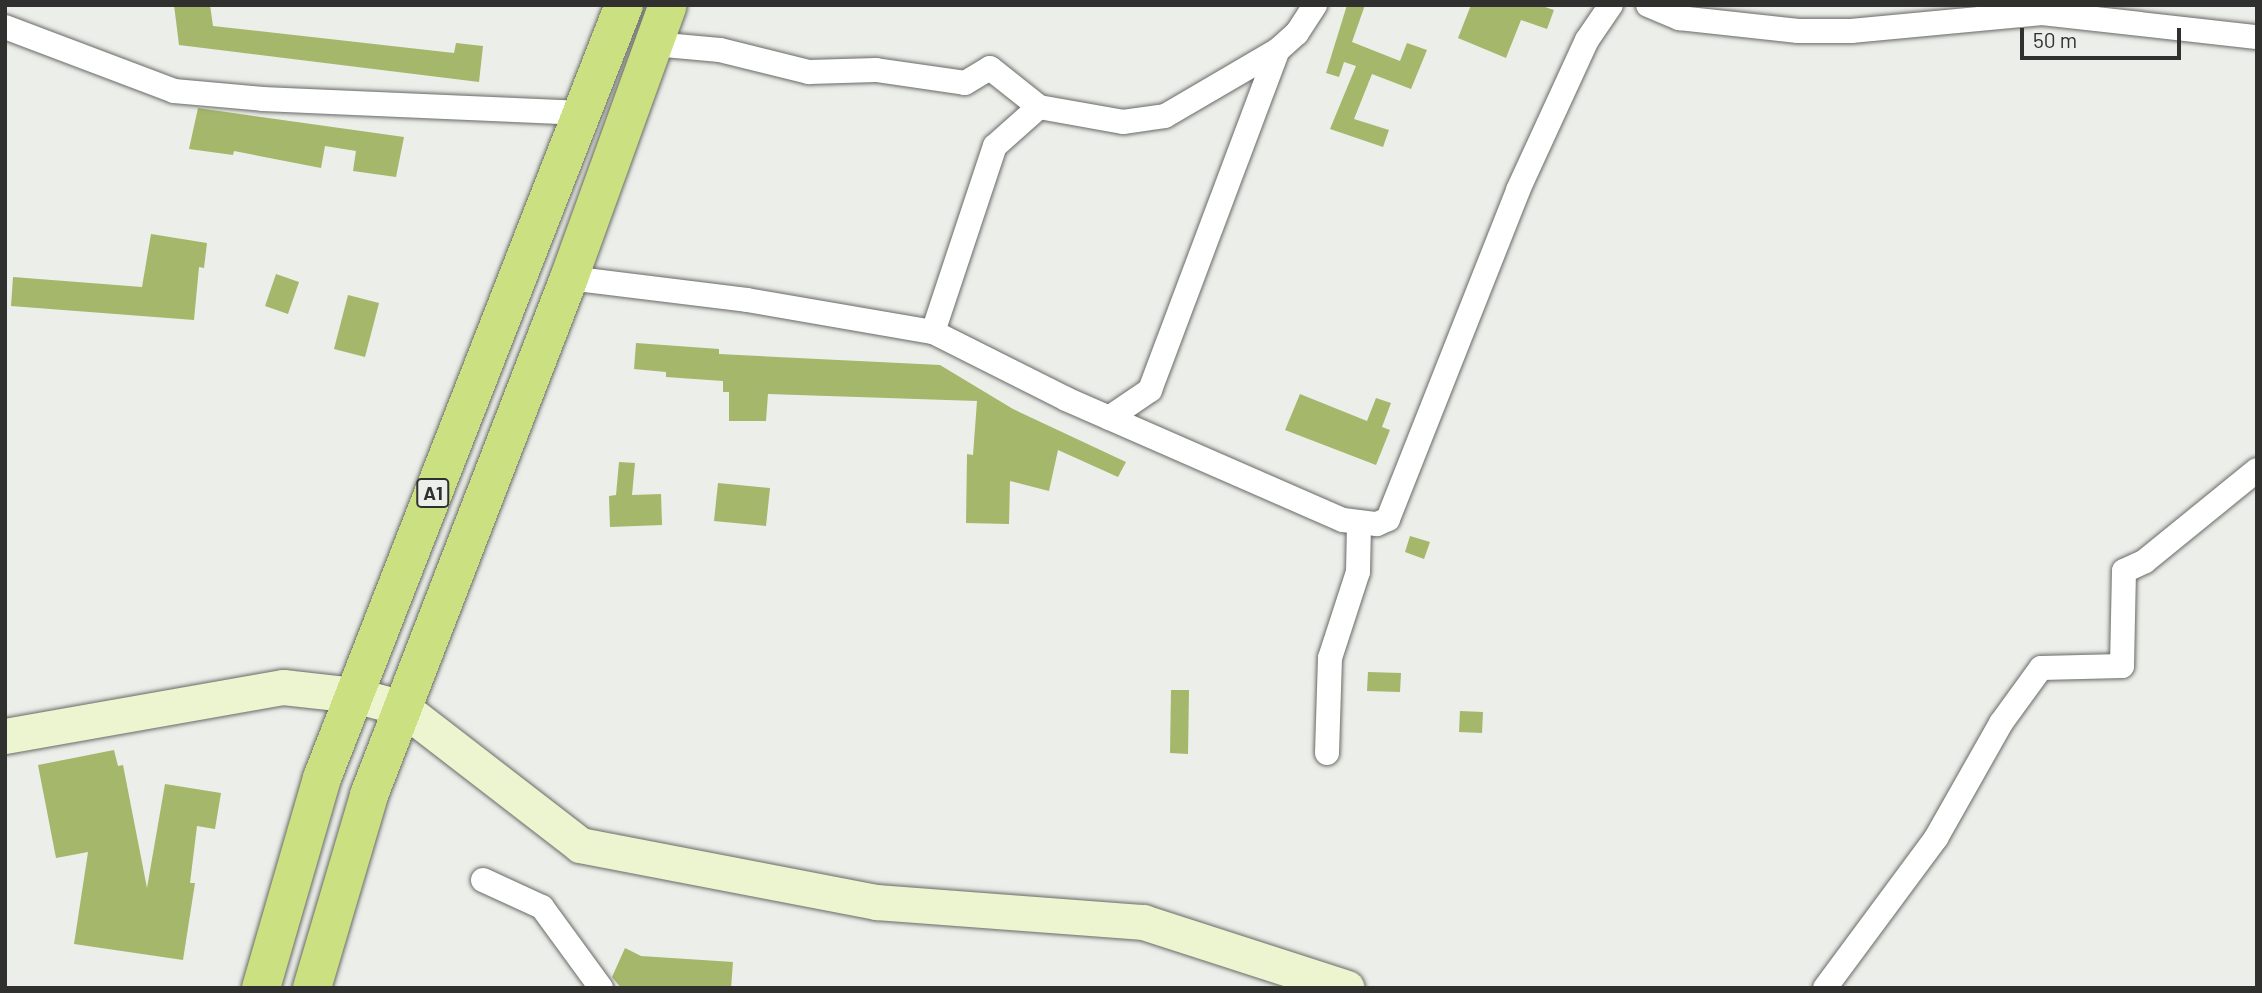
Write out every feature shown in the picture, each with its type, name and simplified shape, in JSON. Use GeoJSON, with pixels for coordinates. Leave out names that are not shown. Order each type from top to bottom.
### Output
{"type":"FeatureCollection","features":[{"type":"Feature","properties":{"kind":"highway","name":"A1"},"geometry":{"type":"LineString","coordinates":[[261,988],[322,778],[624,5]]}},
{"type":"Feature","properties":{"kind":"highway","name":"A1"},"geometry":{"type":"LineString","coordinates":[[313,988],[369,794],[569,278],[668,5]]}},
{"type":"Feature","properties":{"kind":"main road"},"geometry":{"type":"LineString","coordinates":[[5,736],[284,687],[354,695],[403,708],[580,845],[877,902],[1143,922],[1347,988]]}},
{"type":"Feature","properties":{"kind":"street"},"geometry":{"type":"LineString","coordinates":[[653,44],[720,50],[809,72],[876,70],[965,83],[990,68],[1039,107],[1123,122],[1166,116],[1278,50],[1297,33],[1315,5]]}},
{"type":"Feature","properties":{"kind":"street"},"geometry":{"type":"LineString","coordinates":[[569,278],[747,300],[933,331],[1109,418],[1359,523],[1388,519],[1518,190],[1587,40],[1611,5]]}},
{"type":"Feature","properties":{"kind":"street"},"geometry":{"type":"LineString","coordinates":[[1648,5],[1787,30],[1851,31],[2042,13],[2257,37]]}},
{"type":"Feature","properties":{"kind":"street"},"geometry":{"type":"LineString","coordinates":[[5,27],[174,91],[263,99],[583,113]]}},
{"type":"Feature","properties":{"kind":"street"},"geometry":{"type":"LineString","coordinates":[[1109,418],[1150,390],[1278,50]]}},
{"type":"Feature","properties":{"kind":"street"},"geometry":{"type":"LineString","coordinates":[[933,331],[995,146],[1039,107]]}},
{"type":"Feature","properties":{"kind":"street"},"geometry":{"type":"LineString","coordinates":[[1825,988],[1936,838],[2001,723],[2041,668],[2122,666],[2124,571],[2146,561],[2257,470]]}},
{"type":"Feature","properties":{"kind":"street"},"geometry":{"type":"LineString","coordinates":[[1327,753],[1330,658],[1358,572],[1359,523]]}},
{"type":"Feature","properties":{"kind":"street"},"geometry":{"type":"LineString","coordinates":[[483,880],[542,907],[601,988]]}},
{"type":"Feature","properties":{"kind":"building"},"geometry":{"type":"Polygon","coordinates":[[[174,5],[210,5],[213,26],[454,53],[456,43],[483,46],[479,82],[179,45],[174,5]]]}},
{"type":"Feature","properties":{"kind":"building"},"geometry":{"type":"Polygon","coordinates":[[[1347,5],[1365,5],[1352,42],[1400,61],[1407,43],[1427,50],[1411,89],[1372,74],[1354,119],[1389,130],[1383,147],[1330,129],[1356,66],[1344,62],[1339,77],[1326,73],[1347,5]]]}},
{"type":"Feature","properties":{"kind":"building"},"geometry":{"type":"Polygon","coordinates":[[[1471,5],[1539,5],[1554,10],[1547,29],[1521,20],[1506,58],[1458,38],[1471,5]]]}},
{"type":"Feature","properties":{"kind":"building"},"geometry":{"type":"Polygon","coordinates":[[[198,108],[404,137],[396,177],[353,171],[356,151],[325,146],[321,168],[234,151],[233,155],[189,149],[198,108]]]}},
{"type":"Feature","properties":{"kind":"building"},"geometry":{"type":"Polygon","coordinates":[[[151,234],[207,243],[204,268],[199,267],[194,320],[11,306],[13,277],[142,287],[151,234]]]}},
{"type":"Feature","properties":{"kind":"building"},"geometry":{"type":"Polygon","coordinates":[[[276,274],[299,282],[288,314],[265,306],[276,274]]]}},
{"type":"Feature","properties":{"kind":"building"},"geometry":{"type":"Polygon","coordinates":[[[348,295],[379,303],[365,357],[334,349],[348,295]]]}},
{"type":"Feature","properties":{"kind":"building"},"geometry":{"type":"Polygon","coordinates":[[[636,343],[719,349],[719,354],[940,365],[1013,409],[1126,462],[1118,477],[1058,450],[1049,491],[1010,481],[1009,524],[966,523],[967,454],[973,455],[977,401],[768,394],[766,421],[729,421],[729,392],[723,392],[723,381],[666,377],[666,372],[634,369],[636,343]]]}},
{"type":"Feature","properties":{"kind":"building"},"geometry":{"type":"Polygon","coordinates":[[[1300,394],[1367,421],[1376,398],[1391,403],[1382,427],[1390,430],[1376,465],[1285,430],[1300,394]]]}},
{"type":"Feature","properties":{"kind":"building"},"geometry":{"type":"Polygon","coordinates":[[[619,462],[635,463],[632,495],[661,494],[662,525],[610,527],[609,496],[616,495],[619,462]]]}},
{"type":"Feature","properties":{"kind":"building"},"geometry":{"type":"Polygon","coordinates":[[[718,483],[770,488],[766,526],[714,521],[718,483]]]}},
{"type":"Feature","properties":{"kind":"building"},"geometry":{"type":"Polygon","coordinates":[[[1410,536],[1430,542],[1424,559],[1405,552],[1410,536]]]}},
{"type":"Feature","properties":{"kind":"building"},"geometry":{"type":"Polygon","coordinates":[[[1368,672],[1401,673],[1400,692],[1367,691],[1368,672]]]}},
{"type":"Feature","properties":{"kind":"building"},"geometry":{"type":"Polygon","coordinates":[[[1171,690],[1189,690],[1188,754],[1170,753],[1171,690]]]}},
{"type":"Feature","properties":{"kind":"building"},"geometry":{"type":"Polygon","coordinates":[[[1460,711],[1483,712],[1482,733],[1459,732],[1460,711]]]}},
{"type":"Feature","properties":{"kind":"building"},"geometry":{"type":"Polygon","coordinates":[[[114,750],[118,766],[123,765],[147,888],[165,784],[221,793],[215,829],[197,826],[190,883],[195,883],[183,960],[74,944],[88,852],[56,858],[38,765],[114,750]]]}},
{"type":"Feature","properties":{"kind":"building"},"geometry":{"type":"Polygon","coordinates":[[[625,948],[641,956],[733,962],[731,988],[621,988],[612,977],[625,948]]]}}]}
